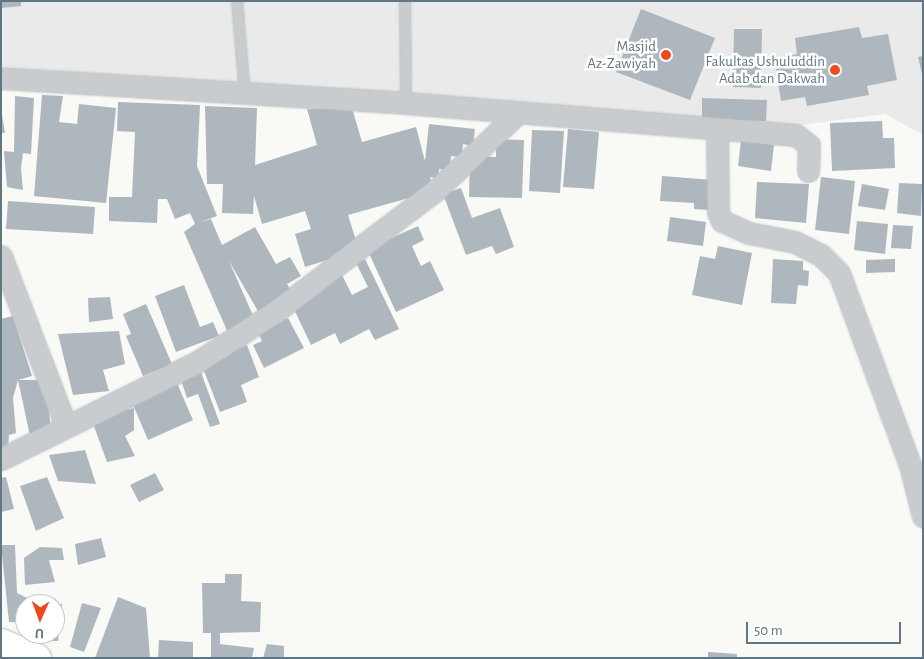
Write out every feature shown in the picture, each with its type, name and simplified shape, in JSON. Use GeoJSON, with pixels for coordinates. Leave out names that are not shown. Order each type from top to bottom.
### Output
{"type":"FeatureCollection","features":[{"type":"Feature","properties":{"kind":"street"},"geometry":{"type":"LineString","coordinates":[[1,78],[406,103],[804,138],[809,145],[808,171]]}},
{"type":"Feature","properties":{"kind":"street"},"geometry":{"type":"LineString","coordinates":[[1,458],[196,362],[275,312],[436,190],[518,113]]}},
{"type":"Feature","properties":{"kind":"street"},"geometry":{"type":"LineString","coordinates":[[718,129],[718,212],[722,221],[749,233],[795,242],[821,255],[839,273],[910,465],[923,516]]}},
{"type":"Feature","properties":{"kind":"street"},"geometry":{"type":"LineString","coordinates":[[1,256],[66,426]]}},
{"type":"Feature","properties":{"kind":"street"},"geometry":{"type":"LineString","coordinates":[[1,643],[37,658]]}},
{"type":"Feature","properties":{"kind":"lane"},"geometry":{"type":"LineString","coordinates":[[237,1],[245,94]]}},
{"type":"Feature","properties":{"kind":"lane"},"geometry":{"type":"LineString","coordinates":[[405,1],[406,103]]}},
{"type":"Feature","properties":{"kind":"shaded area"},"geometry":{"type":"Polygon","coordinates":[[[1,1],[923,1],[923,135],[885,114],[786,127],[1,66],[1,1]]]}},
{"type":"Feature","properties":{"kind":"building"},"geometry":{"type":"Polygon","coordinates":[[[1,1],[21,1],[21,6],[1,8],[1,1]]]}},
{"type":"Feature","properties":{"kind":"building","name":"Masjid Az-Zawiyah"},"geometry":{"type":"Polygon","coordinates":[[[641,9],[715,38],[690,100],[616,72],[641,9]]]}},
{"type":"Feature","properties":{"kind":"building","name":"Fakultas Ushuluddin Adab dan Dakwah"},"geometry":{"type":"Polygon","coordinates":[[[859,27],[862,38],[888,34],[897,80],[867,86],[869,95],[807,106],[805,97],[781,101],[774,59],[797,54],[795,38],[859,27]]]}},
{"type":"Feature","properties":{"kind":"building"},"geometry":{"type":"Polygon","coordinates":[[[734,29],[762,29],[761,88],[733,87],[734,29]]]}},
{"type":"Feature","properties":{"kind":"building"},"geometry":{"type":"Polygon","coordinates":[[[923,56],[923,74],[922,74],[918,57],[923,56]]]}},
{"type":"Feature","properties":{"kind":"building"},"geometry":{"type":"Polygon","coordinates":[[[42,95],[63,96],[59,122],[77,124],[79,104],[116,108],[106,203],[34,196],[42,95]]]}},
{"type":"Feature","properties":{"kind":"building"},"geometry":{"type":"Polygon","coordinates":[[[15,96],[34,98],[31,154],[23,153],[21,168],[23,190],[7,187],[4,151],[14,152],[15,96]]]}},
{"type":"Feature","properties":{"kind":"building"},"geometry":{"type":"Polygon","coordinates":[[[702,98],[767,100],[766,121],[702,119],[702,98]]]}},
{"type":"Feature","properties":{"kind":"building"},"geometry":{"type":"Polygon","coordinates":[[[118,102],[200,105],[197,166],[217,216],[198,223],[211,219],[222,245],[255,227],[276,264],[290,257],[301,276],[287,284],[293,294],[259,313],[229,261],[255,320],[228,333],[184,232],[195,224],[190,213],[175,219],[167,199],[158,199],[157,223],[109,221],[109,197],[132,197],[135,132],[117,131],[118,102]]]}},
{"type":"Feature","properties":{"kind":"building"},"geometry":{"type":"Polygon","coordinates":[[[205,106],[257,108],[255,165],[317,145],[307,109],[352,108],[362,142],[416,127],[425,161],[429,124],[475,129],[473,146],[463,144],[462,157],[451,156],[450,170],[439,169],[438,178],[430,177],[434,191],[348,215],[359,250],[305,267],[295,234],[311,229],[305,211],[262,224],[254,196],[253,214],[222,213],[223,184],[207,184],[205,106]]]}},
{"type":"Feature","properties":{"kind":"building"},"geometry":{"type":"Polygon","coordinates":[[[2,115],[5,133],[1,133],[2,115]]]}},
{"type":"Feature","properties":{"kind":"building"},"geometry":{"type":"Polygon","coordinates":[[[882,121],[883,138],[894,138],[895,168],[832,171],[830,123],[882,121]]]}},
{"type":"Feature","properties":{"kind":"building"},"geometry":{"type":"Polygon","coordinates":[[[568,129],[599,132],[594,189],[563,187],[568,129]]]}},
{"type":"Feature","properties":{"kind":"building"},"geometry":{"type":"Polygon","coordinates":[[[532,130],[564,131],[560,193],[529,191],[532,130]]]}},
{"type":"Feature","properties":{"kind":"building"},"geometry":{"type":"Polygon","coordinates":[[[496,139],[524,140],[522,198],[469,197],[470,156],[496,157],[496,139]]]}},
{"type":"Feature","properties":{"kind":"building"},"geometry":{"type":"Polygon","coordinates":[[[741,141],[774,145],[771,171],[738,166],[741,141]]]}},
{"type":"Feature","properties":{"kind":"building"},"geometry":{"type":"Polygon","coordinates":[[[662,176],[713,180],[710,210],[694,209],[694,203],[660,201],[662,176]]]}},
{"type":"Feature","properties":{"kind":"building"},"geometry":{"type":"Polygon","coordinates":[[[821,177],[855,181],[849,234],[815,230],[821,177]]]}},
{"type":"Feature","properties":{"kind":"building"},"geometry":{"type":"Polygon","coordinates":[[[757,182],[809,184],[806,223],[755,218],[757,182]]]}},
{"type":"Feature","properties":{"kind":"building"},"geometry":{"type":"Polygon","coordinates":[[[899,183],[922,184],[921,216],[897,213],[899,183]]]}},
{"type":"Feature","properties":{"kind":"building"},"geometry":{"type":"Polygon","coordinates":[[[862,184],[889,189],[885,210],[858,206],[862,184]]]}},
{"type":"Feature","properties":{"kind":"building"},"geometry":{"type":"Polygon","coordinates":[[[461,188],[472,218],[500,208],[514,247],[496,254],[492,246],[466,255],[443,194],[461,188]]]}},
{"type":"Feature","properties":{"kind":"building"},"geometry":{"type":"Polygon","coordinates":[[[8,201],[95,207],[93,234],[6,229],[8,201]]]}},
{"type":"Feature","properties":{"kind":"building"},"geometry":{"type":"Polygon","coordinates":[[[670,217],[706,222],[703,246],[667,241],[670,217]]]}},
{"type":"Feature","properties":{"kind":"building"},"geometry":{"type":"Polygon","coordinates":[[[857,221],[888,224],[885,254],[854,250],[857,221]]]}},
{"type":"Feature","properties":{"kind":"building"},"geometry":{"type":"Polygon","coordinates":[[[893,225],[913,226],[911,249],[891,248],[893,225]]]}},
{"type":"Feature","properties":{"kind":"building"},"geometry":{"type":"Polygon","coordinates":[[[418,226],[424,240],[412,246],[421,266],[430,261],[444,290],[396,312],[367,249],[418,226]]]}},
{"type":"Feature","properties":{"kind":"building"},"geometry":{"type":"Polygon","coordinates":[[[718,246],[752,253],[742,305],[692,295],[700,256],[715,259],[718,246]]]}},
{"type":"Feature","properties":{"kind":"building"},"geometry":{"type":"Polygon","coordinates":[[[365,259],[399,329],[375,340],[369,329],[340,344],[335,333],[311,345],[292,305],[342,275],[352,295],[368,287],[356,263],[365,259]]]}},
{"type":"Feature","properties":{"kind":"building"},"geometry":{"type":"Polygon","coordinates":[[[773,259],[803,261],[803,270],[809,271],[808,286],[798,285],[796,304],[771,303],[773,259]]]}},
{"type":"Feature","properties":{"kind":"building"},"geometry":{"type":"Polygon","coordinates":[[[895,259],[895,272],[866,273],[866,260],[895,259]]]}},
{"type":"Feature","properties":{"kind":"building"},"geometry":{"type":"Polygon","coordinates":[[[184,285],[200,327],[213,322],[219,336],[176,352],[155,296],[184,285]]]}},
{"type":"Feature","properties":{"kind":"building"},"geometry":{"type":"Polygon","coordinates":[[[110,297],[113,319],[89,322],[88,298],[110,297]]]}},
{"type":"Feature","properties":{"kind":"building"},"geometry":{"type":"Polygon","coordinates":[[[146,304],[172,364],[143,376],[126,336],[131,334],[123,314],[146,304]]]}},
{"type":"Feature","properties":{"kind":"building"},"geometry":{"type":"Polygon","coordinates":[[[13,316],[32,376],[18,380],[13,398],[16,433],[9,435],[8,448],[1,449],[1,319],[13,316]]]}},
{"type":"Feature","properties":{"kind":"building"},"geometry":{"type":"Polygon","coordinates":[[[288,318],[304,348],[264,368],[253,345],[262,341],[258,333],[288,318]]]}},
{"type":"Feature","properties":{"kind":"building"},"geometry":{"type":"Polygon","coordinates":[[[119,331],[125,364],[103,370],[109,391],[73,395],[58,334],[119,331]]]}},
{"type":"Feature","properties":{"kind":"building"},"geometry":{"type":"Polygon","coordinates":[[[247,345],[259,377],[241,385],[247,402],[220,412],[201,363],[247,345]]]}},
{"type":"Feature","properties":{"kind":"building"},"geometry":{"type":"Polygon","coordinates":[[[199,367],[220,424],[210,427],[198,394],[187,398],[179,374],[199,367]]]}},
{"type":"Feature","properties":{"kind":"building"},"geometry":{"type":"Polygon","coordinates":[[[18,380],[45,380],[51,429],[30,436],[18,380]]]}},
{"type":"Feature","properties":{"kind":"building"},"geometry":{"type":"Polygon","coordinates":[[[176,381],[193,420],[148,440],[131,400],[176,381]]]}},
{"type":"Feature","properties":{"kind":"building"},"geometry":{"type":"Polygon","coordinates":[[[134,408],[134,430],[125,436],[135,456],[107,462],[91,418],[134,408]]]}},
{"type":"Feature","properties":{"kind":"building"},"geometry":{"type":"Polygon","coordinates":[[[85,450],[96,484],[58,481],[49,455],[85,450]]]}},
{"type":"Feature","properties":{"kind":"building"},"geometry":{"type":"Polygon","coordinates":[[[155,473],[164,490],[139,502],[130,485],[155,473]]]}},
{"type":"Feature","properties":{"kind":"building"},"geometry":{"type":"Polygon","coordinates":[[[6,477],[14,509],[1,512],[1,478],[6,477]]]}},
{"type":"Feature","properties":{"kind":"building"},"geometry":{"type":"Polygon","coordinates":[[[47,477],[64,518],[36,531],[20,486],[47,477]]]}},
{"type":"Feature","properties":{"kind":"building"},"geometry":{"type":"Polygon","coordinates":[[[101,538],[106,557],[78,565],[75,544],[101,538]]]}},
{"type":"Feature","properties":{"kind":"building"},"geometry":{"type":"Polygon","coordinates":[[[1,545],[15,545],[17,593],[19,594],[15,594],[15,622],[9,622],[1,545]]]}},
{"type":"Feature","properties":{"kind":"building"},"geometry":{"type":"Polygon","coordinates":[[[40,547],[62,548],[64,560],[49,560],[55,582],[25,585],[24,558],[40,547]]]}},
{"type":"Feature","properties":{"kind":"building"},"geometry":{"type":"Polygon","coordinates":[[[225,574],[242,574],[241,601],[261,602],[260,632],[220,633],[220,644],[254,648],[252,658],[211,658],[211,633],[203,633],[202,583],[225,583],[225,574]]]}},
{"type":"Feature","properties":{"kind":"building"},"geometry":{"type":"Polygon","coordinates":[[[118,597],[146,608],[150,658],[95,658],[118,597]]]}},
{"type":"Feature","properties":{"kind":"building"},"geometry":{"type":"Polygon","coordinates":[[[82,603],[101,608],[84,652],[70,647],[82,603]]]}},
{"type":"Feature","properties":{"kind":"building"},"geometry":{"type":"Polygon","coordinates":[[[159,640],[193,642],[193,658],[158,658],[159,640]]]}},
{"type":"Feature","properties":{"kind":"building"},"geometry":{"type":"Polygon","coordinates":[[[267,644],[284,646],[284,658],[263,658],[267,644]]]}},
{"type":"Feature","properties":{"kind":"building"},"geometry":{"type":"Polygon","coordinates":[[[708,652],[737,654],[737,658],[708,658],[708,652]]]}},
{"type":"Feature","properties":{"kind":"place","name":"Masjid Az-Zawiyah"},"geometry":{"type":"Point","coordinates":[666,55]}},
{"type":"Feature","properties":{"kind":"place","name":"Fakultas Ushuluddin Adab dan Dakwah"},"geometry":{"type":"Point","coordinates":[835,70]}}]}
